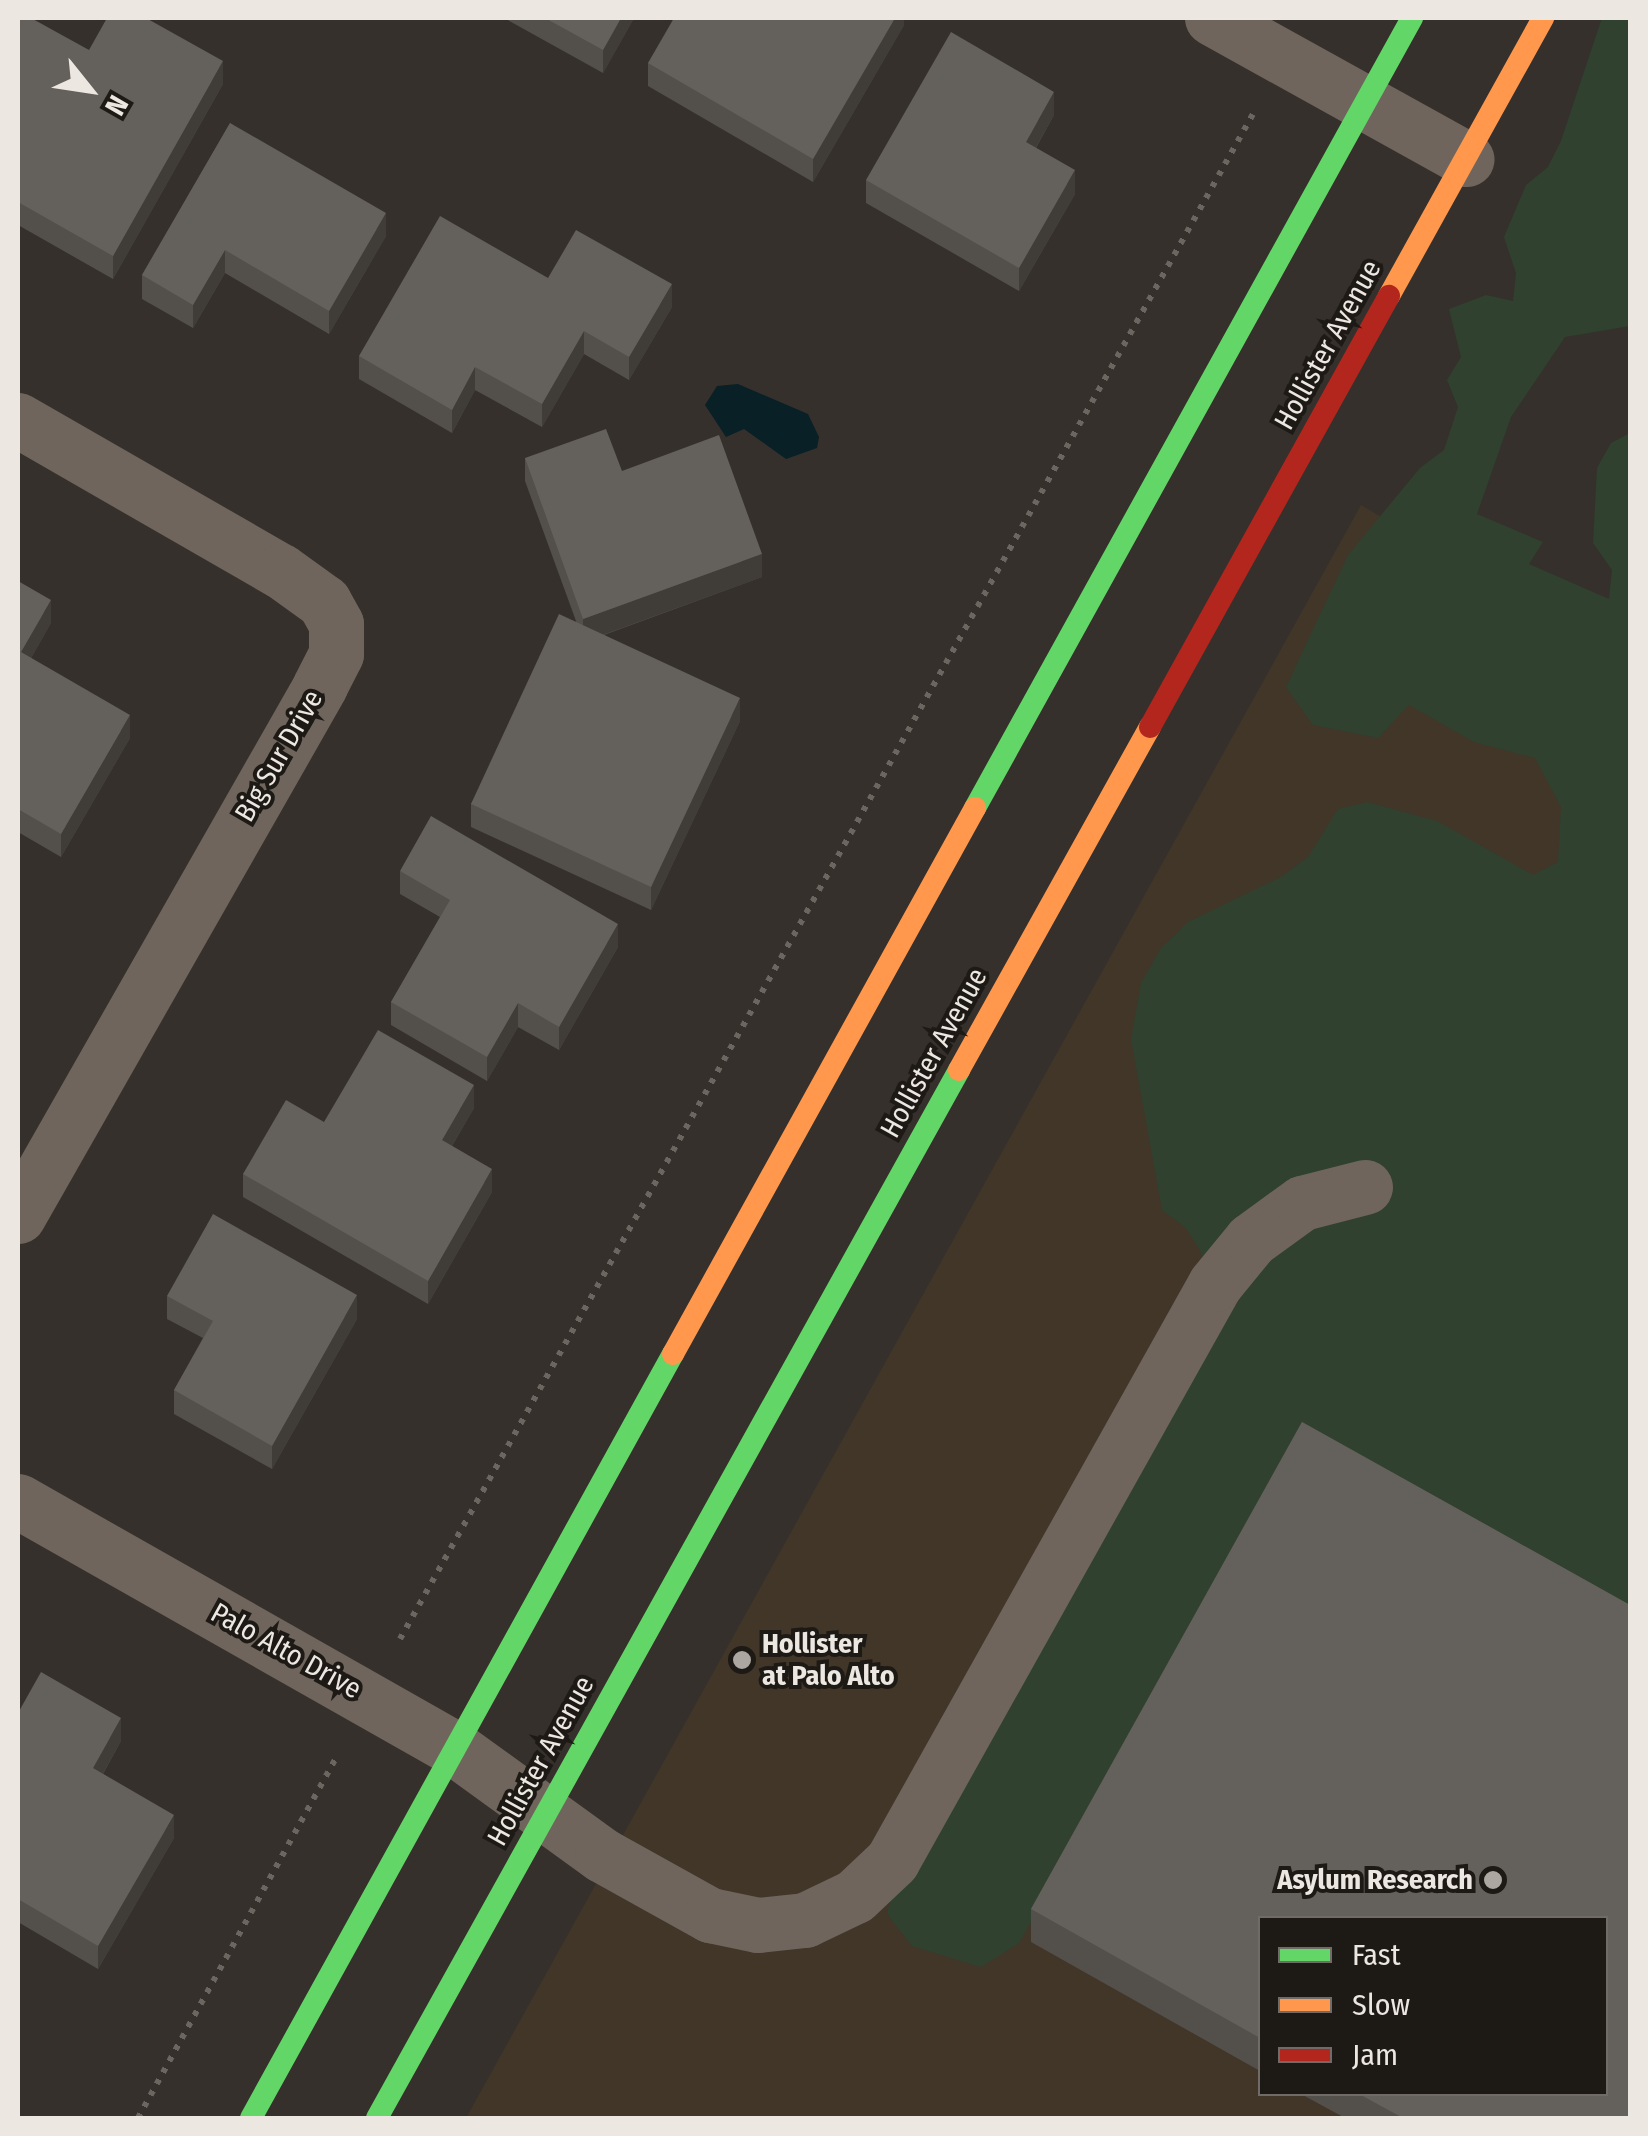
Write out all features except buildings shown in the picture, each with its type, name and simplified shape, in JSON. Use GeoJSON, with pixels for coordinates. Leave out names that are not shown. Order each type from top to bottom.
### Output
{"type":"FeatureCollection","features":[{"type":"Feature","properties":{"kind":"main road"},"geometry":{"type":"LineString","coordinates":[[251,2118],[1412,18]]}},
{"type":"Feature","properties":{"kind":"main road","name":"Hollister Avenue"},"geometry":{"type":"LineString","coordinates":[[377,2118],[1544,18]]}},
{"type":"Feature","properties":{"kind":"street"},"geometry":{"type":"LineString","coordinates":[[1212,18],[1466,159]]}},
{"type":"Feature","properties":{"kind":"street","name":"Big Sur Drive"},"geometry":{"type":"LineString","coordinates":[[18,420],[280,572],[324,602],[336,624],[336,654],[18,1216]]}},
{"type":"Feature","properties":{"kind":"street","name":"Palo Alto Drive"},"geometry":{"type":"LineString","coordinates":[[18,1501],[457,1750],[602,1855],[710,1915],[758,1925],[805,1920],[854,1896],[892,1861],[1216,1284],[1250,1240],[1302,1204],[1365,1187]]}},
{"type":"Feature","properties":{"kind":"path"},"geometry":{"type":"LineString","coordinates":[[398,1643],[1264,97]]}},
{"type":"Feature","properties":{"kind":"path"},"geometry":{"type":"LineString","coordinates":[[138,2118],[344,1742]]}},
{"type":"Feature","properties":{"kind":"shaded area"},"geometry":{"type":"Polygon","coordinates":[[[1361,505],[1453,559],[1630,749],[1630,2118],[466,2118],[1361,505]]]}},
{"type":"Feature","properties":{"kind":"green space"},"geometry":{"type":"Polygon","coordinates":[[[1602,18],[1630,18],[1630,326],[1565,337],[1511,417],[1477,514],[1543,542],[1529,564],[1609,599],[1612,570],[1593,543],[1597,468],[1611,443],[1630,433],[1630,1644],[1255,1532],[1019,1943],[981,1967],[912,1946],[887,1914],[898,1868],[1203,1288],[1201,1252],[1186,1228],[1162,1210],[1131,1039],[1141,983],[1161,948],[1188,922],[1281,877],[1308,857],[1338,809],[1367,802],[1437,821],[1533,875],[1558,862],[1561,807],[1535,758],[1474,742],[1409,705],[1378,738],[1313,725],[1286,687],[1348,555],[1420,468],[1444,450],[1458,407],[1447,380],[1461,357],[1449,309],[1486,295],[1513,301],[1516,273],[1504,237],[1526,185],[1548,167],[1561,141],[1602,18]]]}},
{"type":"Feature","properties":{"kind":"water"},"geometry":{"type":"Polygon","coordinates":[[[738,384],[808,414],[819,437],[817,448],[786,459],[744,429],[726,437],[705,405],[717,386],[738,384]]]}},
{"type":"Feature","properties":{"kind":"traffic: fast"},"geometry":{"type":"LineString","coordinates":[[975,808],[1412,18]]}},
{"type":"Feature","properties":{"kind":"traffic: fast"},"geometry":{"type":"LineString","coordinates":[[377,2118],[959,1070]]}},
{"type":"Feature","properties":{"kind":"traffic: fast"},"geometry":{"type":"LineString","coordinates":[[251,2118],[673,1354]]}},
{"type":"Feature","properties":{"kind":"traffic: slow"},"geometry":{"type":"LineString","coordinates":[[1389,296],[1543,18]]}},
{"type":"Feature","properties":{"kind":"traffic: slow"},"geometry":{"type":"LineString","coordinates":[[959,1070],[1150,727]]}},
{"type":"Feature","properties":{"kind":"traffic: slow"},"geometry":{"type":"LineString","coordinates":[[673,1354],[975,808]]}},
{"type":"Feature","properties":{"kind":"traffic: jam"},"geometry":{"type":"LineString","coordinates":[[1150,727],[1389,296]]}},
{"type":"Feature","properties":{"kind":"place","name":"Hollister at Palo Alto"},"geometry":{"type":"Point","coordinates":[742,1660]}},
{"type":"Feature","properties":{"kind":"place","name":"Asylum Research"},"geometry":{"type":"Point","coordinates":[1493,1880]}}]}
